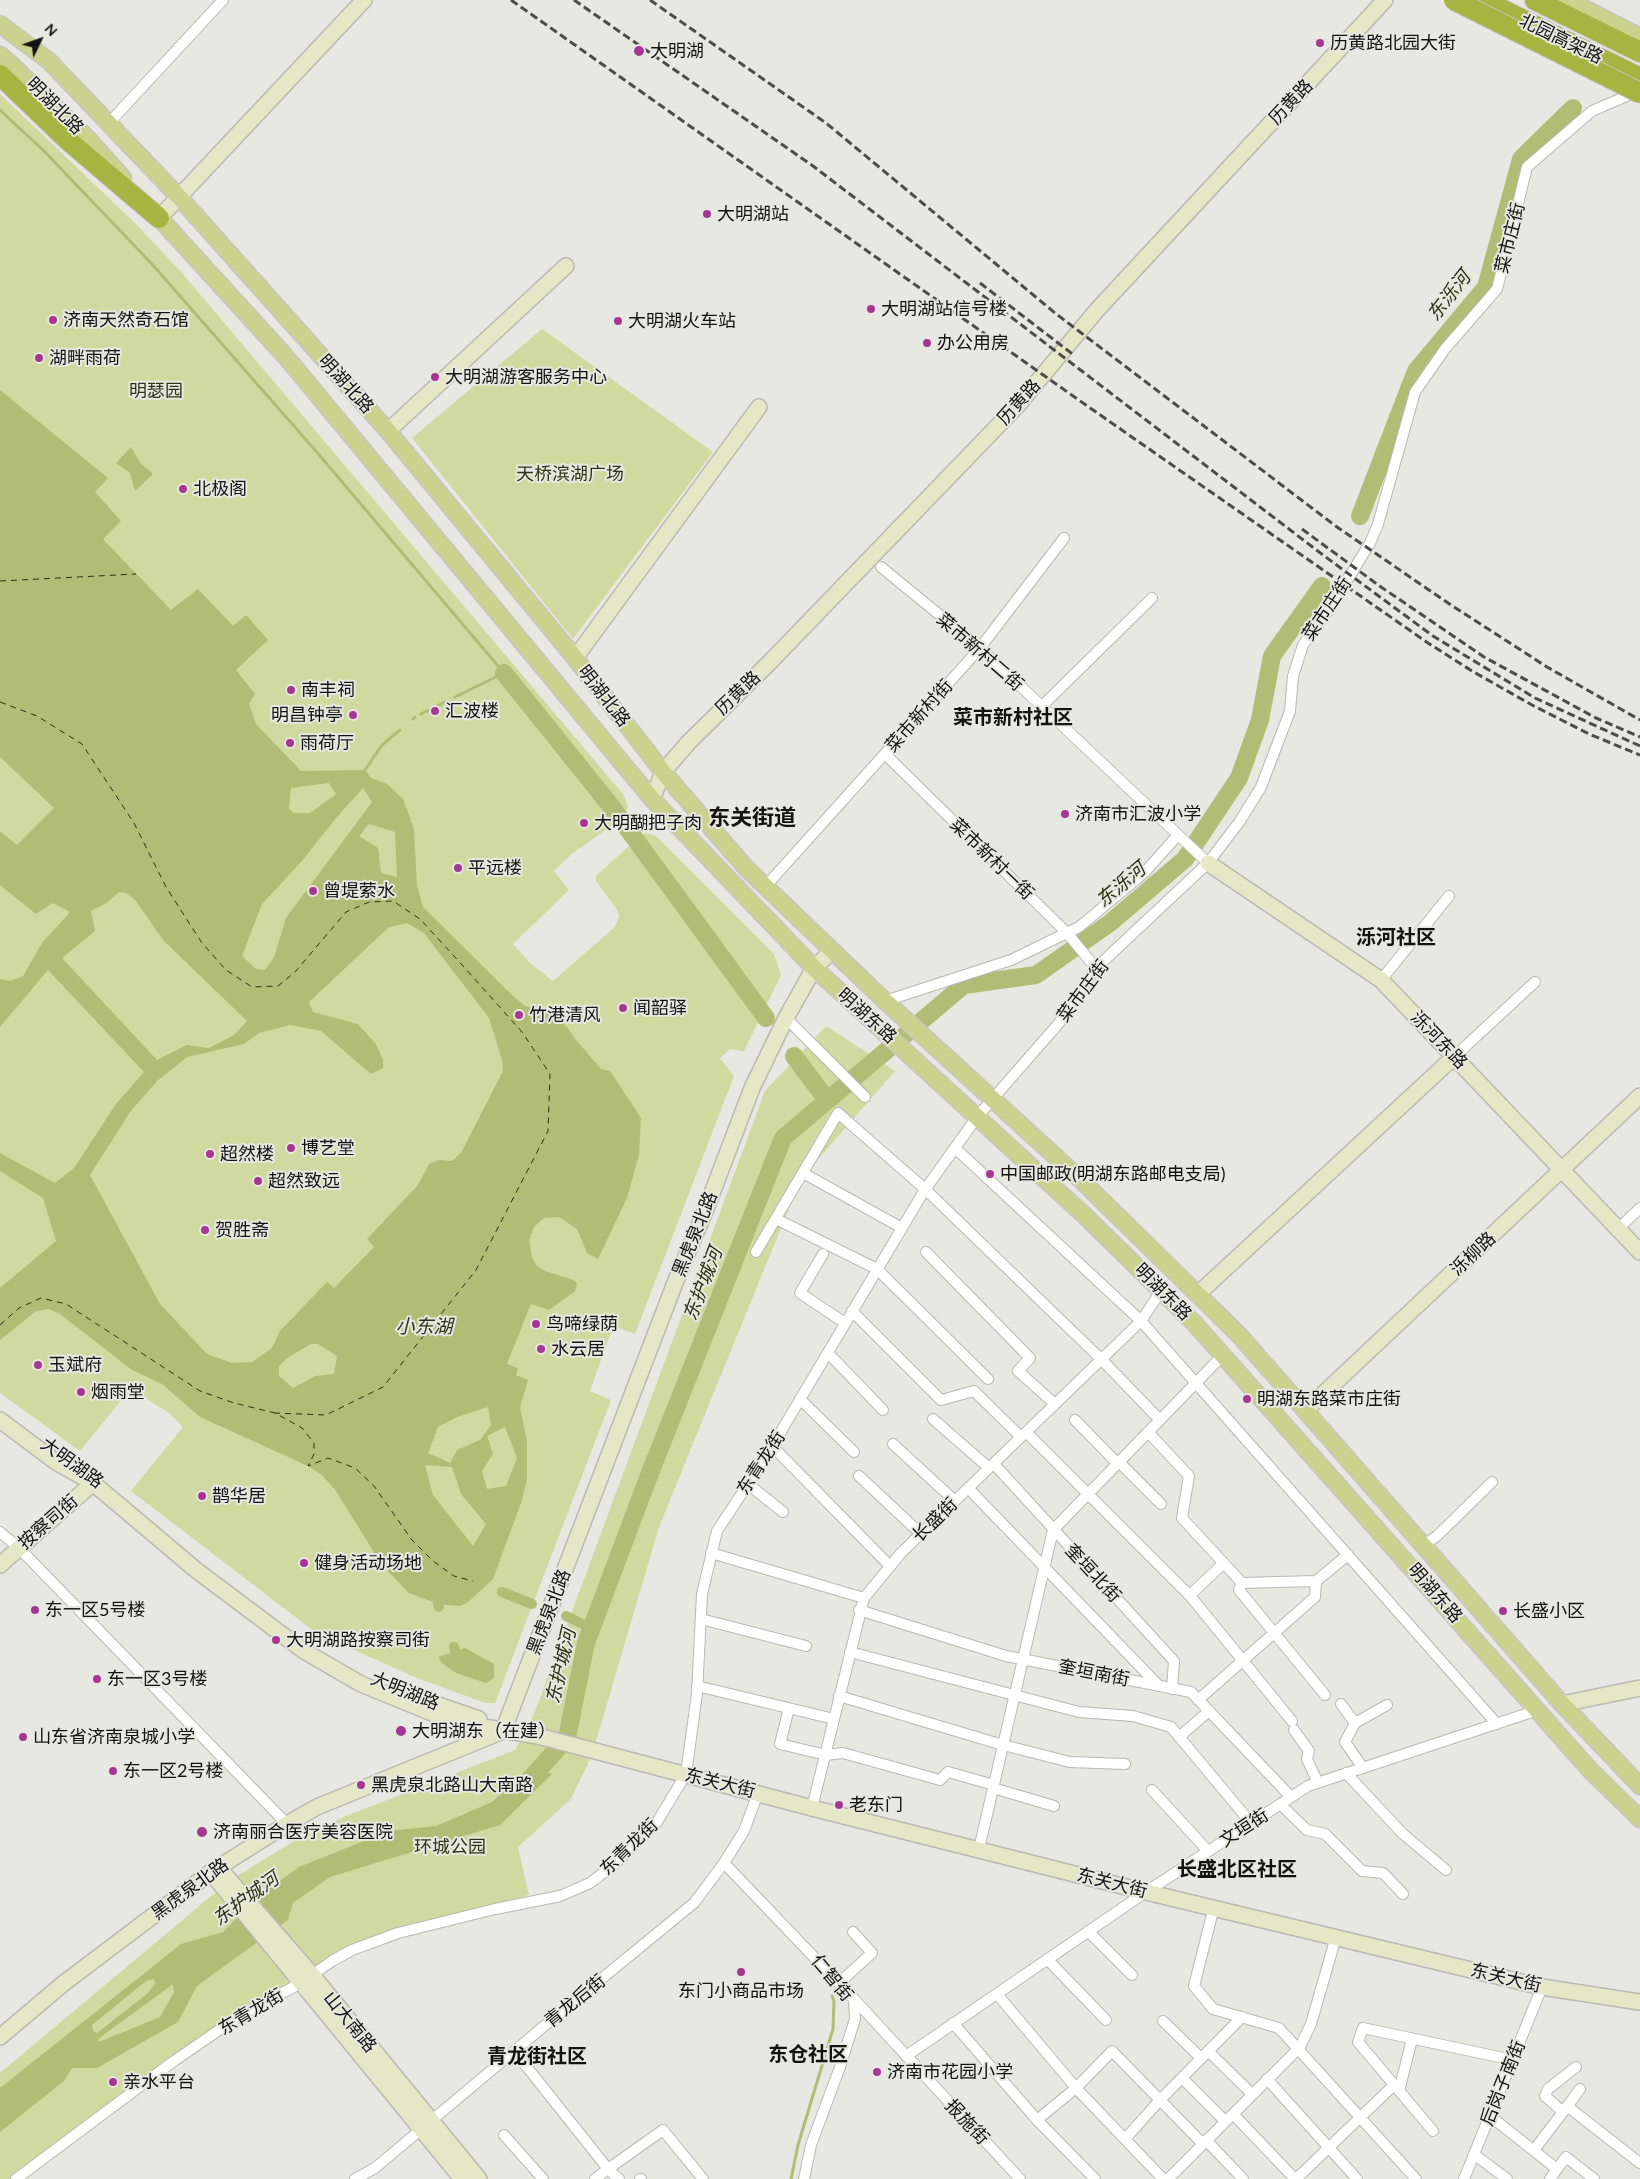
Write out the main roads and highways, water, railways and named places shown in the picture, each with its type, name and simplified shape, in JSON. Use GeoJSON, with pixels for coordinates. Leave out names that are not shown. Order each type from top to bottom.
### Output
{"type":"FeatureCollection","features":[{"type":"Feature","properties":{"kind":"highway"},"geometry":{"type":"LineString","coordinates":[[1454,0],[1640,92]]}},
{"type":"Feature","properties":{"kind":"highway","name":"北园高架路"},"geometry":{"type":"LineString","coordinates":[[1483,0],[1640,78]]}},
{"type":"Feature","properties":{"kind":"highway","name":"北园高架路"},"geometry":{"type":"LineString","coordinates":[[1535,0],[1640,52]]}},
{"type":"Feature","properties":{"kind":"highway"},"geometry":{"type":"LineString","coordinates":[[0,75],[71,142],[159,218]]}},
{"type":"Feature","properties":{"kind":"main road"},"geometry":{"type":"LineString","coordinates":[[159,218],[318,46],[364,0]]}},
{"type":"Feature","properties":{"kind":"main road","name":"历黄路"},"geometry":{"type":"LineString","coordinates":[[652,799],[663,772],[706,724],[771,660],[1018,404],[1097,310],[1385,0]]}},
{"type":"Feature","properties":{"kind":"main road"},"geometry":{"type":"LineString","coordinates":[[1469,0],[1640,86]]}},
{"type":"Feature","properties":{"kind":"main road"},"geometry":{"type":"LineString","coordinates":[[1568,0],[1635,34]]}},
{"type":"Feature","properties":{"kind":"main road","name":"明湖北路"},"geometry":{"type":"LineString","coordinates":[[0,24],[49,61],[178,197],[388,431],[575,658],[663,772]]}},
{"type":"Feature","properties":{"kind":"main road","name":"明湖北路"},"geometry":{"type":"LineString","coordinates":[[0,55],[90,142],[286,357],[652,799]]}},
{"type":"Feature","properties":{"kind":"main road"},"geometry":{"type":"LineString","coordinates":[[388,431],[566,266]]}},
{"type":"Feature","properties":{"kind":"main road"},"geometry":{"type":"LineString","coordinates":[[575,658],[759,407]]}},
{"type":"Feature","properties":{"kind":"main road","name":"明湖东路"},"geometry":{"type":"LineString","coordinates":[[663,772],[765,888],[1080,1179],[1240,1336],[1562,1704],[1640,1786]]}},
{"type":"Feature","properties":{"kind":"main road","name":"明湖东路"},"geometry":{"type":"LineString","coordinates":[[652,799],[814,968],[926,1068],[1084,1215],[1223,1355],[1590,1770],[1640,1819]]}},
{"type":"Feature","properties":{"kind":"main road","name":"泺河东路"},"geometry":{"type":"LineString","coordinates":[[1208,863],[1381,980],[1640,1252]]}},
{"type":"Feature","properties":{"kind":"main road","name":"黑虎泉北路"},"geometry":{"type":"LineString","coordinates":[[0,2037],[64,1983],[214,1869],[287,1824],[317,1807],[503,1731],[752,1088],[786,1018],[814,968],[832,951]]}},
{"type":"Feature","properties":{"kind":"main road"},"geometry":{"type":"LineString","coordinates":[[1198,1294],[1455,1056]]}},
{"type":"Feature","properties":{"kind":"main road","name":"泺柳路"},"geometry":{"type":"LineString","coordinates":[[1306,1410],[1640,1096]]}},
{"type":"Feature","properties":{"kind":"main road","name":"大明湖路"},"geometry":{"type":"LineString","coordinates":[[0,1410],[288,1630],[314,1647],[364,1675],[423,1699],[491,1723],[503,1731]]}},
{"type":"Feature","properties":{"kind":"main road","name":"大明湖路"},"geometry":{"type":"LineString","coordinates":[[0,1420],[56,1462],[94,1481]]}},
{"type":"Feature","properties":{"kind":"main road","name":"按察司街"},"geometry":{"type":"LineString","coordinates":[[0,1564],[94,1481]]}},
{"type":"Feature","properties":{"kind":"main road"},"geometry":{"type":"LineString","coordinates":[[1562,1704],[1640,1688]]}},
{"type":"Feature","properties":{"kind":"main road","name":"东关大街"},"geometry":{"type":"LineString","coordinates":[[503,1731],[538,1736],[758,1792],[812,1808],[1146,1892],[1542,1987],[1640,2002]]}},
{"type":"Feature","properties":{"kind":"main road","name":"山大南路"},"geometry":{"type":"LineString","coordinates":[[214,1869],[427,2125],[479,2179]]}},
{"type":"Feature","properties":{"kind":"main road","name":"山大南路"},"geometry":{"type":"LineString","coordinates":[[427,2125],[462,2179]]}},
{"type":"Feature","properties":{"kind":"water","name":"小东湖"},"geometry":{"type":"Polygon","coordinates":[[[0,390],[108,478],[95,492],[121,521],[103,539],[171,610],[198,589],[233,626],[246,615],[268,640],[236,670],[255,694],[249,704],[256,724],[301,771],[365,770],[371,778],[387,784],[403,799],[414,829],[417,886],[423,907],[525,1006],[543,1010],[558,1018],[601,1069],[610,1071],[641,1118],[639,1155],[627,1198],[598,1259],[587,1253],[577,1229],[559,1217],[544,1218],[534,1227],[529,1240],[532,1257],[536,1265],[545,1271],[571,1279],[577,1285],[575,1291],[549,1310],[531,1304],[507,1364],[518,1368],[516,1375],[528,1380],[520,1408],[527,1440],[527,1479],[521,1503],[493,1579],[467,1603],[460,1606],[438,1604],[409,1593],[382,1565],[336,1491],[322,1475],[308,1466],[200,1417],[162,1384],[132,1370],[60,1314],[49,1309],[36,1311],[0,1340],[0,1288],[56,1241],[43,1198],[0,1171],[0,1153],[55,1183],[74,1168],[116,1104],[144,1072],[48,970],[0,1027],[0,979],[10,981],[23,976],[42,943],[70,912],[53,903],[36,914],[0,885],[0,831],[17,845],[54,808],[0,757],[0,390]],[[329,783],[291,788],[289,809],[294,813],[310,813],[336,794],[329,783]],[[363,788],[301,862],[262,904],[242,956],[256,969],[265,970],[274,957],[286,918],[372,802],[363,788]],[[369,824],[359,836],[378,848],[381,873],[397,877],[395,832],[369,824]],[[119,892],[108,902],[91,911],[95,931],[62,958],[157,1060],[187,1045],[209,1048],[234,1035],[247,1021],[164,941],[135,900],[126,893],[119,892]],[[407,923],[389,927],[309,1002],[313,1012],[358,1024],[376,1044],[383,1060],[383,1068],[371,1074],[321,1031],[290,1025],[259,1033],[244,1044],[187,1057],[157,1081],[130,1112],[90,1175],[160,1304],[207,1354],[232,1363],[252,1362],[272,1348],[280,1331],[327,1282],[334,1288],[374,1247],[367,1239],[418,1185],[429,1164],[438,1160],[452,1161],[461,1153],[503,1071],[502,1060],[489,1018],[424,933],[407,923]],[[311,1344],[287,1358],[279,1366],[279,1376],[293,1388],[315,1376],[334,1374],[337,1356],[318,1344],[311,1344]],[[488,1407],[457,1417],[438,1427],[428,1453],[450,1463],[457,1450],[480,1440],[491,1425],[488,1407]],[[505,1427],[487,1436],[493,1454],[482,1471],[487,1489],[506,1486],[517,1458],[505,1427]],[[425,1465],[433,1495],[473,1546],[486,1524],[461,1494],[452,1467],[425,1465]]]}},
{"type":"Feature","properties":{"kind":"water"},"geometry":{"type":"Polygon","coordinates":[[[131,447],[140,463],[153,474],[135,491],[130,473],[116,463],[131,447]]]}},
{"type":"Feature","properties":{"kind":"water"},"geometry":{"type":"Polygon","coordinates":[[[465,1648],[494,1664],[494,1678],[486,1683],[456,1673],[442,1663],[438,1657],[465,1648]]]}},
{"type":"Feature","properties":{"kind":"water"},"geometry":{"type":"Polygon","coordinates":[[[531,1767],[552,1774],[500,1825],[330,1877],[293,1903],[288,1920],[197,1986],[178,2022],[97,2068],[72,2068],[64,2081],[0,2132],[0,2088],[181,1944],[223,1932],[260,1895],[299,1867],[389,1831],[436,1826],[492,1802],[531,1767]],[[154,1979],[146,1981],[92,2025],[93,2031],[97,2033],[148,1993],[155,1984],[154,1979]],[[173,1984],[98,2039],[99,2042],[160,2017],[174,1992],[173,1984]]]}},
{"type":"Feature","properties":{"kind":"waterway","name":"东泺河"},"geometry":{"type":"LineString","coordinates":[[1360,516],[1416,371],[1486,287],[1521,159],[1573,108]]}},
{"type":"Feature","properties":{"kind":"waterway"},"geometry":{"type":"LineString","coordinates":[[0,110],[45,152],[151,263],[315,450],[504,673],[455,697]]}},
{"type":"Feature","properties":{"kind":"waterway","name":"东护城河"},"geometry":{"type":"LineString","coordinates":[[523,1787],[567,1738],[586,1643],[650,1473],[783,1138],[964,985],[1036,975],[1110,923],[1185,859],[1239,778],[1260,720],[1272,656],[1322,586]]}},
{"type":"Feature","properties":{"kind":"waterway"},"geometry":{"type":"LineString","coordinates":[[504,673],[611,806],[766,1018]]}},
{"type":"Feature","properties":{"kind":"waterway"},"geometry":{"type":"LineString","coordinates":[[421,714],[445,702]]}},
{"type":"Feature","properties":{"kind":"waterway"},"geometry":{"type":"LineString","coordinates":[[365,770],[382,745],[400,730]]}},
{"type":"Feature","properties":{"kind":"waterway"},"geometry":{"type":"LineString","coordinates":[[794,1056],[827,1100]]}},
{"type":"Feature","properties":{"kind":"waterway"},"geometry":{"type":"LineString","coordinates":[[502,1592],[532,1604]]}},
{"type":"Feature","properties":{"kind":"waterway"},"geometry":{"type":"LineString","coordinates":[[566,1616],[591,1628]]}},
{"type":"Feature","properties":{"kind":"waterway"},"geometry":{"type":"LineString","coordinates":[[791,2179],[798,2145],[833,2029],[834,2001],[832,1996]]}},
{"type":"Feature","properties":{"kind":"railway"},"geometry":{"type":"LineString","coordinates":[[511,0],[1083,403],[1428,643],[1472,671],[1532,705],[1589,734],[1640,755]]}},
{"type":"Feature","properties":{"kind":"railway"},"geometry":{"type":"LineString","coordinates":[[574,0],[813,166],[1323,555],[1433,636],[1535,698],[1640,746]]}},
{"type":"Feature","properties":{"kind":"railway"},"geometry":{"type":"LineString","coordinates":[[650,0],[826,123],[1055,313],[1337,527],[1451,605],[1547,667],[1640,720]]}},
{"type":"Feature","properties":{"kind":"railway"},"geometry":{"type":"LineString","coordinates":[[980,283],[1075,356]]}},
{"type":"Feature","properties":{"kind":"railway"},"geometry":{"type":"LineString","coordinates":[[1302,529],[1381,587],[1484,657],[1596,718],[1640,737]]}},
{"type":"Feature","properties":{"kind":"place","name":"历黄路北园大街"},"geometry":{"type":"Point","coordinates":[1320,43]}},
{"type":"Feature","properties":{"kind":"place","name":"大明湖"},"geometry":{"type":"Point","coordinates":[639,51]}},
{"type":"Feature","properties":{"kind":"place","name":"大明湖站"},"geometry":{"type":"Point","coordinates":[707,214]}},
{"type":"Feature","properties":{"kind":"place","name":"大明湖站信号楼"},"geometry":{"type":"Point","coordinates":[871,309]}},
{"type":"Feature","properties":{"kind":"place","name":"济南天然奇石馆"},"geometry":{"type":"Point","coordinates":[53,320]}},
{"type":"Feature","properties":{"kind":"place","name":"大明湖火车站"},"geometry":{"type":"Point","coordinates":[618,321]}},
{"type":"Feature","properties":{"kind":"place","name":"办公用房"},"geometry":{"type":"Point","coordinates":[927,343]}},
{"type":"Feature","properties":{"kind":"place","name":"湖畔雨荷"},"geometry":{"type":"Point","coordinates":[39,358]}},
{"type":"Feature","properties":{"kind":"place","name":"大明湖游客服务中心"},"geometry":{"type":"Point","coordinates":[435,377]}},
{"type":"Feature","properties":{"kind":"place","name":"北极阁"},"geometry":{"type":"Point","coordinates":[183,489]}},
{"type":"Feature","properties":{"kind":"place","name":"南丰祠"},"geometry":{"type":"Point","coordinates":[291,690]}},
{"type":"Feature","properties":{"kind":"place","name":"汇波楼"},"geometry":{"type":"Point","coordinates":[435,711]}},
{"type":"Feature","properties":{"kind":"place","name":"明昌钟亭"},"geometry":{"type":"Point","coordinates":[353,715]}},
{"type":"Feature","properties":{"kind":"place","name":"雨荷厅"},"geometry":{"type":"Point","coordinates":[290,743]}},
{"type":"Feature","properties":{"kind":"place","name":"济南市汇波小学"},"geometry":{"type":"Point","coordinates":[1065,814]}},
{"type":"Feature","properties":{"kind":"place","name":"大明醐把子肉"},"geometry":{"type":"Point","coordinates":[584,823]}},
{"type":"Feature","properties":{"kind":"place","name":"平远楼"},"geometry":{"type":"Point","coordinates":[458,868]}},
{"type":"Feature","properties":{"kind":"place","name":"曾堤萦水"},"geometry":{"type":"Point","coordinates":[313,891]}},
{"type":"Feature","properties":{"kind":"place","name":"闻韶驿"},"geometry":{"type":"Point","coordinates":[623,1008]}},
{"type":"Feature","properties":{"kind":"place","name":"竹港清风"},"geometry":{"type":"Point","coordinates":[519,1015]}},
{"type":"Feature","properties":{"kind":"place","name":"博艺堂"},"geometry":{"type":"Point","coordinates":[291,1148]}},
{"type":"Feature","properties":{"kind":"place","name":"超然楼"},"geometry":{"type":"Point","coordinates":[210,1154]}},
{"type":"Feature","properties":{"kind":"place","name":"中国邮政(明湖东路邮电支局)"},"geometry":{"type":"Point","coordinates":[990,1174]}},
{"type":"Feature","properties":{"kind":"place","name":"超然致远"},"geometry":{"type":"Point","coordinates":[258,1181]}},
{"type":"Feature","properties":{"kind":"place","name":"贺胜斋"},"geometry":{"type":"Point","coordinates":[205,1230]}},
{"type":"Feature","properties":{"kind":"place","name":"鸟啼绿荫"},"geometry":{"type":"Point","coordinates":[536,1324]}},
{"type":"Feature","properties":{"kind":"place","name":"水云居"},"geometry":{"type":"Point","coordinates":[541,1349]}},
{"type":"Feature","properties":{"kind":"place","name":"玉斌府"},"geometry":{"type":"Point","coordinates":[38,1365]}},
{"type":"Feature","properties":{"kind":"place","name":"烟雨堂"},"geometry":{"type":"Point","coordinates":[81,1392]}},
{"type":"Feature","properties":{"kind":"place","name":"明湖东路菜市庄街"},"geometry":{"type":"Point","coordinates":[1247,1399]}},
{"type":"Feature","properties":{"kind":"place","name":"鹊华居"},"geometry":{"type":"Point","coordinates":[202,1496]}},
{"type":"Feature","properties":{"kind":"place","name":"健身活动场地"},"geometry":{"type":"Point","coordinates":[304,1563]}},
{"type":"Feature","properties":{"kind":"place","name":"东一区5号楼"},"geometry":{"type":"Point","coordinates":[35,1610]}},
{"type":"Feature","properties":{"kind":"place","name":"长盛小区"},"geometry":{"type":"Point","coordinates":[1503,1611]}},
{"type":"Feature","properties":{"kind":"place","name":"大明湖路按察司街"},"geometry":{"type":"Point","coordinates":[276,1640]}},
{"type":"Feature","properties":{"kind":"place","name":"东一区3号楼"},"geometry":{"type":"Point","coordinates":[97,1679]}},
{"type":"Feature","properties":{"kind":"place","name":"大明湖东（在建）"},"geometry":{"type":"Point","coordinates":[401,1731]}},
{"type":"Feature","properties":{"kind":"place","name":"山东省济南泉城小学"},"geometry":{"type":"Point","coordinates":[23,1737]}},
{"type":"Feature","properties":{"kind":"place","name":"东一区2号楼"},"geometry":{"type":"Point","coordinates":[113,1771]}},
{"type":"Feature","properties":{"kind":"place","name":"黑虎泉北路山大南路"},"geometry":{"type":"Point","coordinates":[361,1785]}},
{"type":"Feature","properties":{"kind":"place","name":"老东门"},"geometry":{"type":"Point","coordinates":[839,1805]}},
{"type":"Feature","properties":{"kind":"place","name":"济南丽合医疗美容医院"},"geometry":{"type":"Point","coordinates":[202,1832]}},
{"type":"Feature","properties":{"kind":"place","name":"东门小商品市场"},"geometry":{"type":"Point","coordinates":[741,1972]}},
{"type":"Feature","properties":{"kind":"place","name":"济南市花园小学"},"geometry":{"type":"Point","coordinates":[877,2072]}},
{"type":"Feature","properties":{"kind":"place","name":"亲水平台"},"geometry":{"type":"Point","coordinates":[113,2082]}},
{"type":"Feature","properties":{"kind":"district","name":"菜市新村社区"},"geometry":{"type":"Point","coordinates":[1013,718]}},
{"type":"Feature","properties":{"kind":"district","name":"东关街道"},"geometry":{"type":"Point","coordinates":[752,818]}},
{"type":"Feature","properties":{"kind":"district","name":"泺河社区"},"geometry":{"type":"Point","coordinates":[1396,938]}},
{"type":"Feature","properties":{"kind":"district","name":"长盛北区社区"},"geometry":{"type":"Point","coordinates":[1237,1870]}},
{"type":"Feature","properties":{"kind":"district","name":"东仓社区"},"geometry":{"type":"Point","coordinates":[808,2055]}},
{"type":"Feature","properties":{"kind":"district","name":"青龙街社区"},"geometry":{"type":"Point","coordinates":[537,2057]}},
{"type":"Feature","properties":{"kind":"park label","name":"明瑟园"},"geometry":{"type":"Point","coordinates":[156,391]}},
{"type":"Feature","properties":{"kind":"park label","name":"天桥滨湖广场"},"geometry":{"type":"Point","coordinates":[570,474]}},
{"type":"Feature","properties":{"kind":"park label","name":"环城公园"},"geometry":{"type":"Point","coordinates":[450,1847]}}]}
